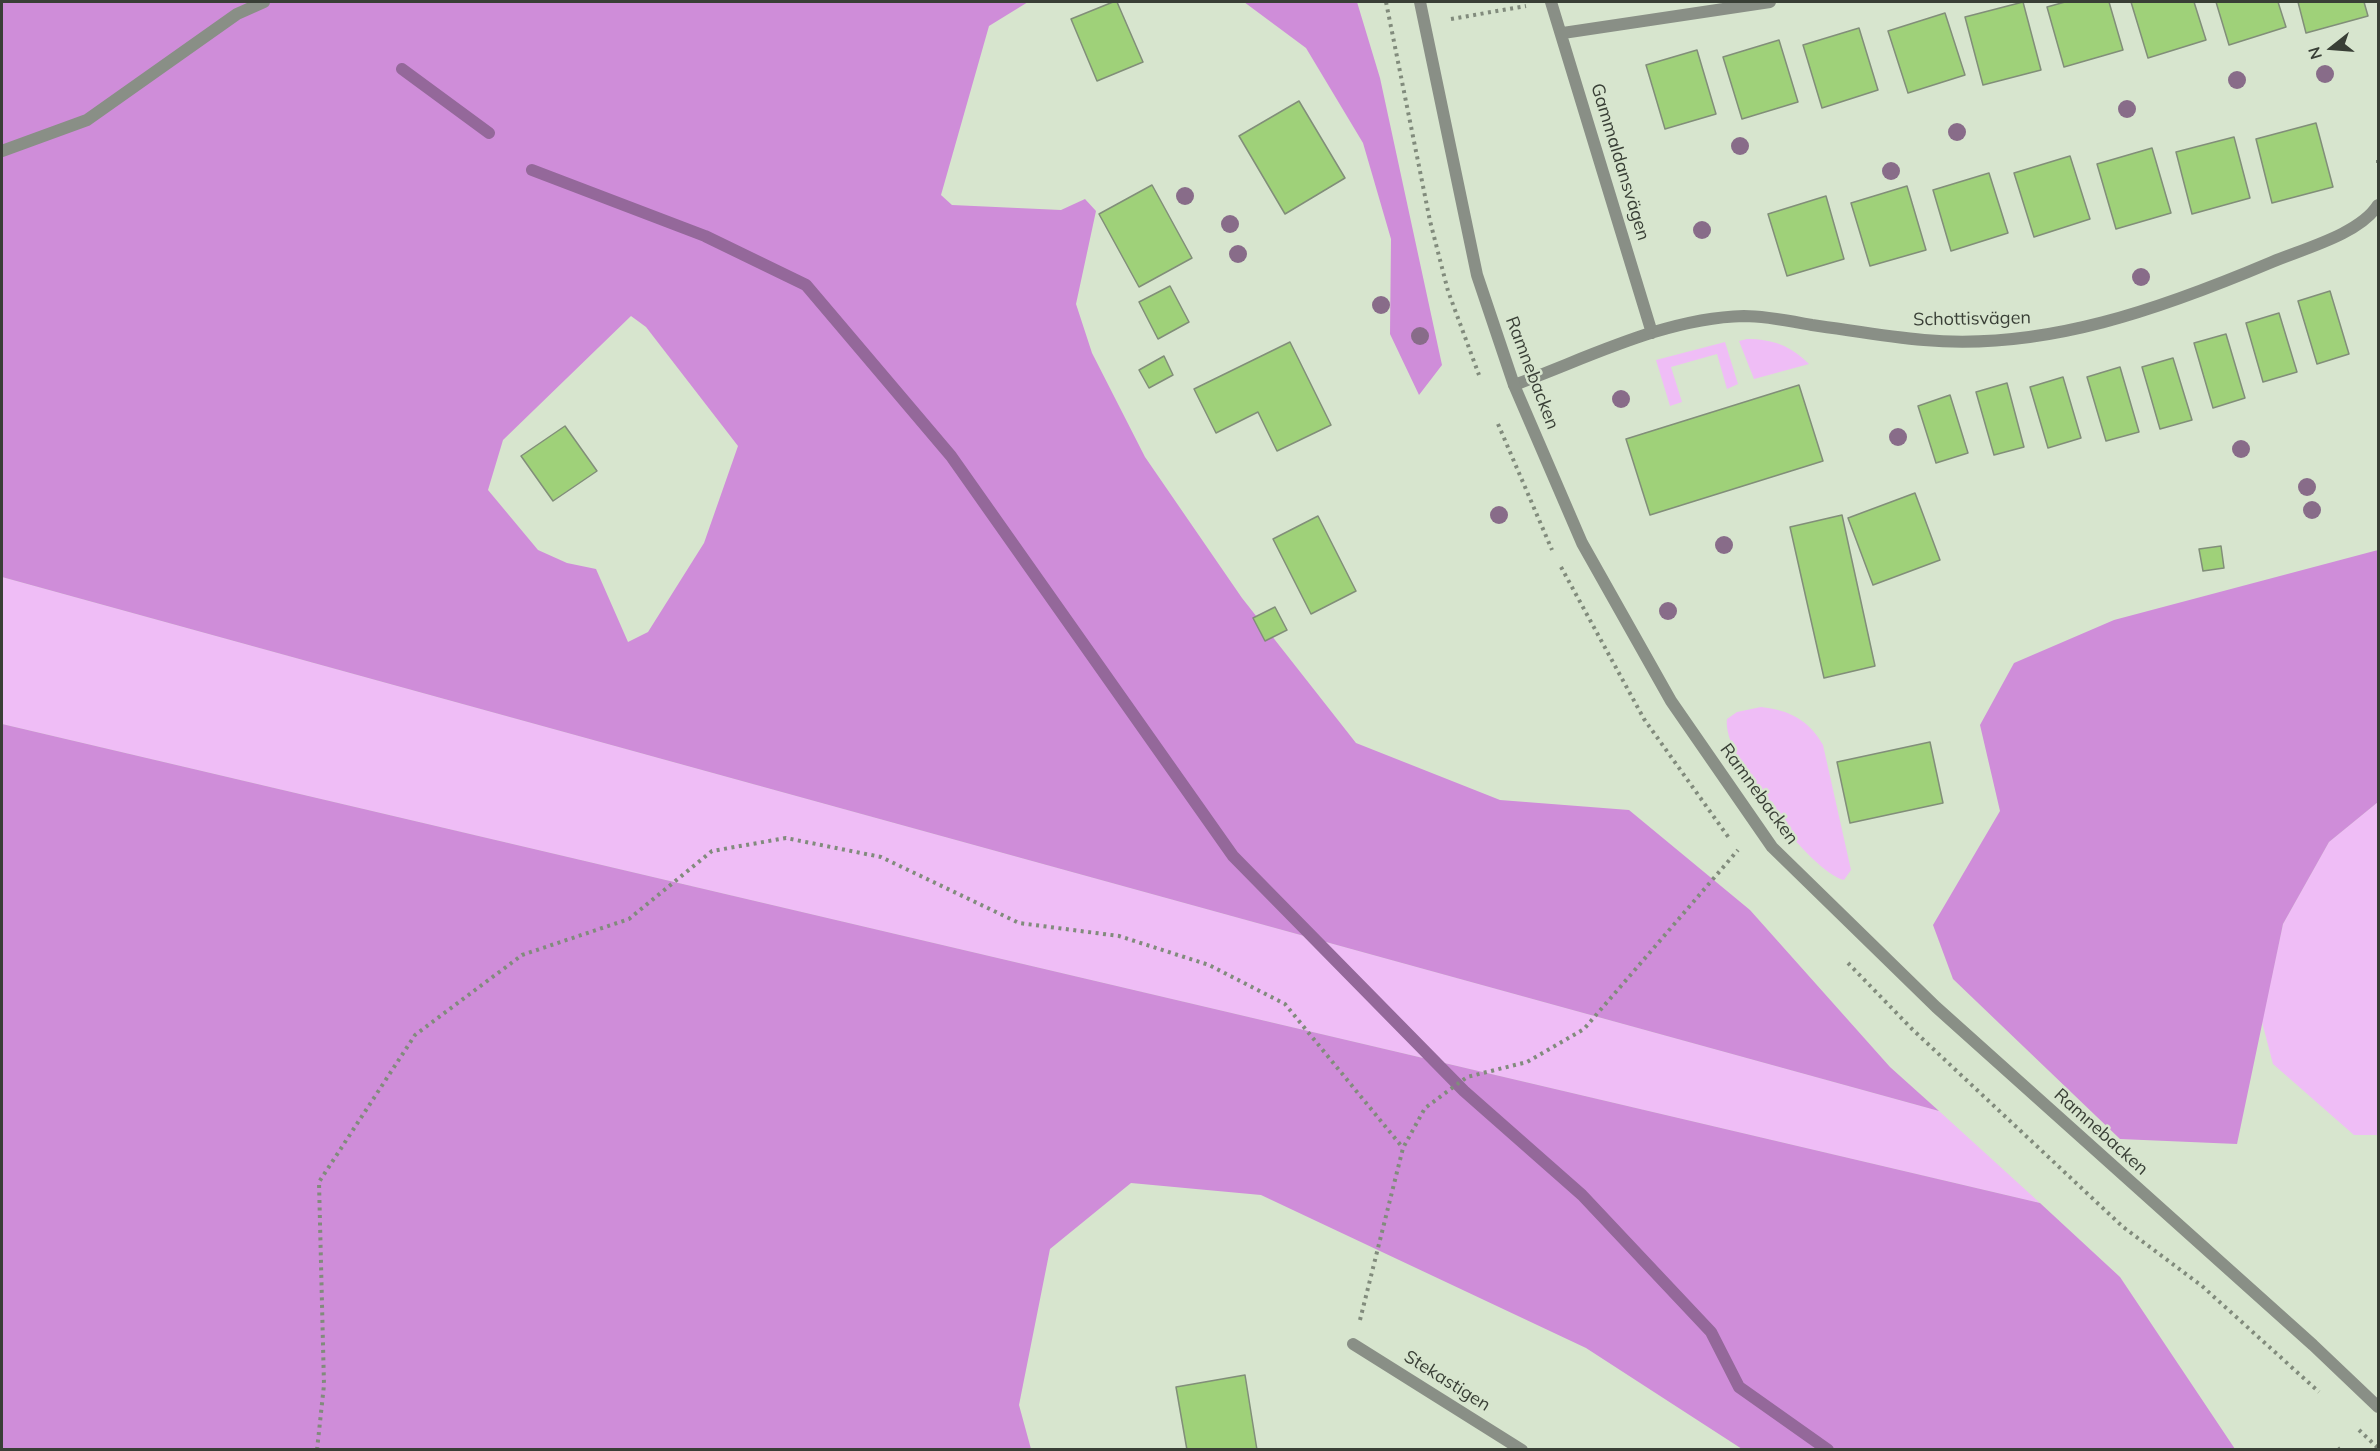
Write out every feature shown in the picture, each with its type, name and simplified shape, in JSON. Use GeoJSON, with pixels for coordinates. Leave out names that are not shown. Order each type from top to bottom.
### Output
{"type":"FeatureCollection","features":[{"type":"Feature","properties":{"kind":"street"},"geometry":{"type":"LineString","coordinates":[[2,151],[87,120],[237,14],[264,2]]}},
{"type":"Feature","properties":{"kind":"street","name":"Ramnebacken"},"geometry":{"type":"LineString","coordinates":[[1420,2],[1477,275],[1514,385],[1582,543],[1671,701],[1772,847],[1936,1007],[2379,1407]]}},
{"type":"Feature","properties":{"kind":"street","name":"Gammaldansvägen"},"geometry":{"type":"LineString","coordinates":[[1551,2],[1563,33],[1652,333]]}},
{"type":"Feature","properties":{"kind":"street"},"geometry":{"type":"LineString","coordinates":[[1563,33],[1770,2]]}},
{"type":"Feature","properties":{"kind":"street","name":"Schottisvägen"},"geometry":{"type":"LineString","coordinates":[[1514,385],[1652,333],[1704,321],[1745,316],[1927,340],[1994,340],[2041,335],[2128,316],[2203,289],[2355,227],[2379,205]]}},
{"type":"Feature","properties":{"kind":"street","name":"Stekastigen"},"geometry":{"type":"LineString","coordinates":[[1353,1344],[1522,1449]]}},
{"type":"Feature","properties":{"kind":"path"},"geometry":{"type":"LineString","coordinates":[[1386,2],[1430,221],[1448,291],[1482,383]]}},
{"type":"Feature","properties":{"kind":"path"},"geometry":{"type":"LineString","coordinates":[[1449,19],[1504,10]]}},
{"type":"Feature","properties":{"kind":"path"},"geometry":{"type":"LineString","coordinates":[[2379,160],[2379,166]]}},
{"type":"Feature","properties":{"kind":"path"},"geometry":{"type":"LineString","coordinates":[[1494,413],[1548,540],[1586,617],[1644,719],[1738,850],[1747,859]]}},
{"type":"Feature","properties":{"kind":"path"},"geometry":{"type":"LineString","coordinates":[[317,1449],[324,1385],[319,1182],[415,1035],[522,955],[629,919],[712,851],[786,838],[881,857],[1018,923],[1119,936],[1209,965],[1285,1004],[1403,1148]]}},
{"type":"Feature","properties":{"kind":"path"},"geometry":{"type":"LineString","coordinates":[[1353,1344],[1403,1148],[1425,1108],[1467,1077],[1527,1062],[1584,1029],[1738,850]]}},
{"type":"Feature","properties":{"kind":"path"},"geometry":{"type":"LineString","coordinates":[[1846,961],[1912,1029],[2123,1227],[2202,1286],[2320,1393]]}},
{"type":"Feature","properties":{"kind":"path"},"geometry":{"type":"LineString","coordinates":[[2354,1424],[2379,1448]]}},
{"type":"Feature","properties":{"kind":"shaded area"},"geometry":{"type":"Polygon","coordinates":[[[2,2],[1028,2],[989,26],[941,195],[952,205],[1061,210],[1085,199],[1096,211],[1076,304],[1092,353],[1145,457],[1242,598],[1356,743],[1500,800],[1629,810],[1750,910],[1890,1067],[1939,1111],[2,577],[2,2]],[[631,316],[503,440],[488,490],[538,550],[567,563],[596,569],[628,642],[648,632],[704,543],[738,446],[646,327],[631,316]]]}},
{"type":"Feature","properties":{"kind":"shaded area"},"geometry":{"type":"Polygon","coordinates":[[[1244,2],[1357,2],[1380,78],[1442,365],[1419,395],[1390,334],[1391,239],[1363,143],[1306,48],[1244,2]]]}},
{"type":"Feature","properties":{"kind":"shaded area"},"geometry":{"type":"Polygon","coordinates":[[[1765,340],[1781,345],[1795,352],[1809,364],[1754,379],[1739,341],[1765,340]]]}},
{"type":"Feature","properties":{"kind":"shaded area"},"geometry":{"type":"Polygon","coordinates":[[[1725,342],[1738,384],[1727,389],[1717,354],[1671,367],[1682,402],[1670,406],[1656,360],[1725,342]]]}},
{"type":"Feature","properties":{"kind":"shaded area"},"geometry":{"type":"Polygon","coordinates":[[[2378,550],[2378,802],[2329,842],[2283,924],[2237,1144],[2120,1139],[1953,979],[1933,925],[2000,811],[1980,725],[2014,663],[2114,620],[2378,550]]]}},
{"type":"Feature","properties":{"kind":"shaded area"},"geometry":{"type":"Polygon","coordinates":[[[2,577],[1939,1111],[2040,1203],[2,724],[2,577]]]}},
{"type":"Feature","properties":{"kind":"shaded area"},"geometry":{"type":"Polygon","coordinates":[[[1761,707],[1781,711],[1797,718],[1811,729],[1823,745],[1851,870],[1844,880],[1829,872],[1811,857],[1790,835],[1752,784],[1738,758],[1729,736],[1727,719],[1737,712],[1761,707]]]}},
{"type":"Feature","properties":{"kind":"shaded area"},"geometry":{"type":"Polygon","coordinates":[[[2,724],[2040,1203],[2120,1277],[2235,1449],[1742,1449],[1586,1348],[1261,1195],[1131,1183],[1050,1249],[1019,1405],[1031,1449],[2,1449],[2,724]]]}},
{"type":"Feature","properties":{"kind":"shaded area"},"geometry":{"type":"Polygon","coordinates":[[[2378,802],[2378,1135],[2354,1135],[2273,1064],[2262,1022],[2283,924],[2329,842],[2378,802]]]}},
{"type":"Feature","properties":{"kind":"building"},"geometry":{"type":"Polygon","coordinates":[[[1117,2],[1143,62],[1097,81],[1071,19],[1117,2]]]}},
{"type":"Feature","properties":{"kind":"building"},"geometry":{"type":"Polygon","coordinates":[[[2023,2],[2041,70],[1983,85],[1965,17],[2023,2]]]}},
{"type":"Feature","properties":{"kind":"building"},"geometry":{"type":"Polygon","coordinates":[[[2065,2],[2109,2],[2123,50],[2064,67],[2047,7],[2065,2]]]}},
{"type":"Feature","properties":{"kind":"building"},"geometry":{"type":"Polygon","coordinates":[[[2131,2],[2194,2],[2206,40],[2148,58],[2131,2]]]}},
{"type":"Feature","properties":{"kind":"building"},"geometry":{"type":"Polygon","coordinates":[[[2216,2],[2278,2],[2286,27],[2229,45],[2216,2]]]}},
{"type":"Feature","properties":{"kind":"building"},"geometry":{"type":"Polygon","coordinates":[[[2298,2],[2364,2],[2368,16],[2306,33],[2298,2]]]}},
{"type":"Feature","properties":{"kind":"building"},"geometry":{"type":"Polygon","coordinates":[[[1945,13],[1965,75],[1908,93],[1888,31],[1945,13]]]}},
{"type":"Feature","properties":{"kind":"building"},"geometry":{"type":"Polygon","coordinates":[[[1859,28],[1878,90],[1822,108],[1803,45],[1859,28]]]}},
{"type":"Feature","properties":{"kind":"building"},"geometry":{"type":"Polygon","coordinates":[[[1779,40],[1798,102],[1742,119],[1723,57],[1779,40]]]}},
{"type":"Feature","properties":{"kind":"building"},"geometry":{"type":"Polygon","coordinates":[[[1697,50],[1716,114],[1665,129],[1646,65],[1697,50]]]}},
{"type":"Feature","properties":{"kind":"building"},"geometry":{"type":"Polygon","coordinates":[[[1299,101],[1345,178],[1285,214],[1239,136],[1299,101]]]}},
{"type":"Feature","properties":{"kind":"building"},"geometry":{"type":"Polygon","coordinates":[[[2316,123],[2333,187],[2272,203],[2256,139],[2316,123]]]}},
{"type":"Feature","properties":{"kind":"building"},"geometry":{"type":"Polygon","coordinates":[[[2234,137],[2250,198],[2192,214],[2176,152],[2234,137]]]}},
{"type":"Feature","properties":{"kind":"building"},"geometry":{"type":"Polygon","coordinates":[[[2152,148],[2171,213],[2116,229],[2097,164],[2152,148]]]}},
{"type":"Feature","properties":{"kind":"building"},"geometry":{"type":"Polygon","coordinates":[[[2070,156],[2090,219],[2034,237],[2014,173],[2070,156]]]}},
{"type":"Feature","properties":{"kind":"building"},"geometry":{"type":"Polygon","coordinates":[[[1989,173],[2008,233],[1951,251],[1933,190],[1989,173]]]}},
{"type":"Feature","properties":{"kind":"building"},"geometry":{"type":"Polygon","coordinates":[[[1152,185],[1192,258],[1139,287],[1099,214],[1152,185]]]}},
{"type":"Feature","properties":{"kind":"building"},"geometry":{"type":"Polygon","coordinates":[[[1907,186],[1926,250],[1870,266],[1851,203],[1907,186]]]}},
{"type":"Feature","properties":{"kind":"building"},"geometry":{"type":"Polygon","coordinates":[[[1826,196],[1844,259],[1787,276],[1768,214],[1826,196]]]}},
{"type":"Feature","properties":{"kind":"building"},"geometry":{"type":"Polygon","coordinates":[[[1170,286],[1189,322],[1158,339],[1139,302],[1170,286]]]}},
{"type":"Feature","properties":{"kind":"building"},"geometry":{"type":"Polygon","coordinates":[[[2330,291],[2349,354],[2317,364],[2298,301],[2330,291]]]}},
{"type":"Feature","properties":{"kind":"building"},"geometry":{"type":"Polygon","coordinates":[[[2279,313],[2297,372],[2263,382],[2246,323],[2279,313]]]}},
{"type":"Feature","properties":{"kind":"building"},"geometry":{"type":"Polygon","coordinates":[[[2226,334],[2245,398],[2213,408],[2194,343],[2226,334]]]}},
{"type":"Feature","properties":{"kind":"building"},"geometry":{"type":"Polygon","coordinates":[[[1290,342],[1331,425],[1277,451],[1258,412],[1216,433],[1194,389],[1290,342]]]}},
{"type":"Feature","properties":{"kind":"building"},"geometry":{"type":"Polygon","coordinates":[[[1164,356],[1173,375],[1149,388],[1139,370],[1164,356]]]}},
{"type":"Feature","properties":{"kind":"building"},"geometry":{"type":"Polygon","coordinates":[[[2173,358],[2192,420],[2160,429],[2142,367],[2173,358]]]}},
{"type":"Feature","properties":{"kind":"building"},"geometry":{"type":"Polygon","coordinates":[[[2120,367],[2139,432],[2106,441],[2087,377],[2120,367]]]}},
{"type":"Feature","properties":{"kind":"building"},"geometry":{"type":"Polygon","coordinates":[[[2063,377],[2081,438],[2048,448],[2030,387],[2063,377]]]}},
{"type":"Feature","properties":{"kind":"building"},"geometry":{"type":"Polygon","coordinates":[[[2007,383],[2024,447],[1994,455],[1976,392],[2007,383]]]}},
{"type":"Feature","properties":{"kind":"building"},"geometry":{"type":"Polygon","coordinates":[[[1799,385],[1823,461],[1650,515],[1626,439],[1799,385]]]}},
{"type":"Feature","properties":{"kind":"building"},"geometry":{"type":"Polygon","coordinates":[[[1950,395],[1968,453],[1936,463],[1918,406],[1950,395]]]}},
{"type":"Feature","properties":{"kind":"building"},"geometry":{"type":"Polygon","coordinates":[[[565,426],[597,471],[553,501],[521,456],[565,426]]]}},
{"type":"Feature","properties":{"kind":"building"},"geometry":{"type":"Polygon","coordinates":[[[1915,493],[1940,560],[1873,585],[1848,518],[1915,493]]]}},
{"type":"Feature","properties":{"kind":"building"},"geometry":{"type":"Polygon","coordinates":[[[1842,515],[1875,666],[1824,678],[1790,527],[1842,515]]]}},
{"type":"Feature","properties":{"kind":"building"},"geometry":{"type":"Polygon","coordinates":[[[1318,516],[1356,591],[1311,614],[1273,539],[1318,516]]]}},
{"type":"Feature","properties":{"kind":"building"},"geometry":{"type":"Polygon","coordinates":[[[2221,546],[2224,568],[2203,571],[2199,549],[2221,546]]]}},
{"type":"Feature","properties":{"kind":"building"},"geometry":{"type":"Polygon","coordinates":[[[1275,607],[1287,630],[1265,641],[1253,618],[1275,607]]]}},
{"type":"Feature","properties":{"kind":"building"},"geometry":{"type":"Polygon","coordinates":[[[1930,742],[1943,803],[1850,823],[1837,762],[1930,742]]]}},
{"type":"Feature","properties":{"kind":"building"},"geometry":{"type":"Polygon","coordinates":[[[1245,1375],[1257,1450],[1187,1450],[1176,1387],[1245,1375]]]}},
{"type":"Feature","properties":{"kind":"waterway"},"geometry":{"type":"LineString","coordinates":[[402,69],[489,133]]}},
{"type":"Feature","properties":{"kind":"waterway"},"geometry":{"type":"LineString","coordinates":[[532,170],[705,236],[806,285],[951,456],[1233,856],[1464,1091],[1582,1195],[1711,1332],[1739,1387],[1828,1450]]}}]}
